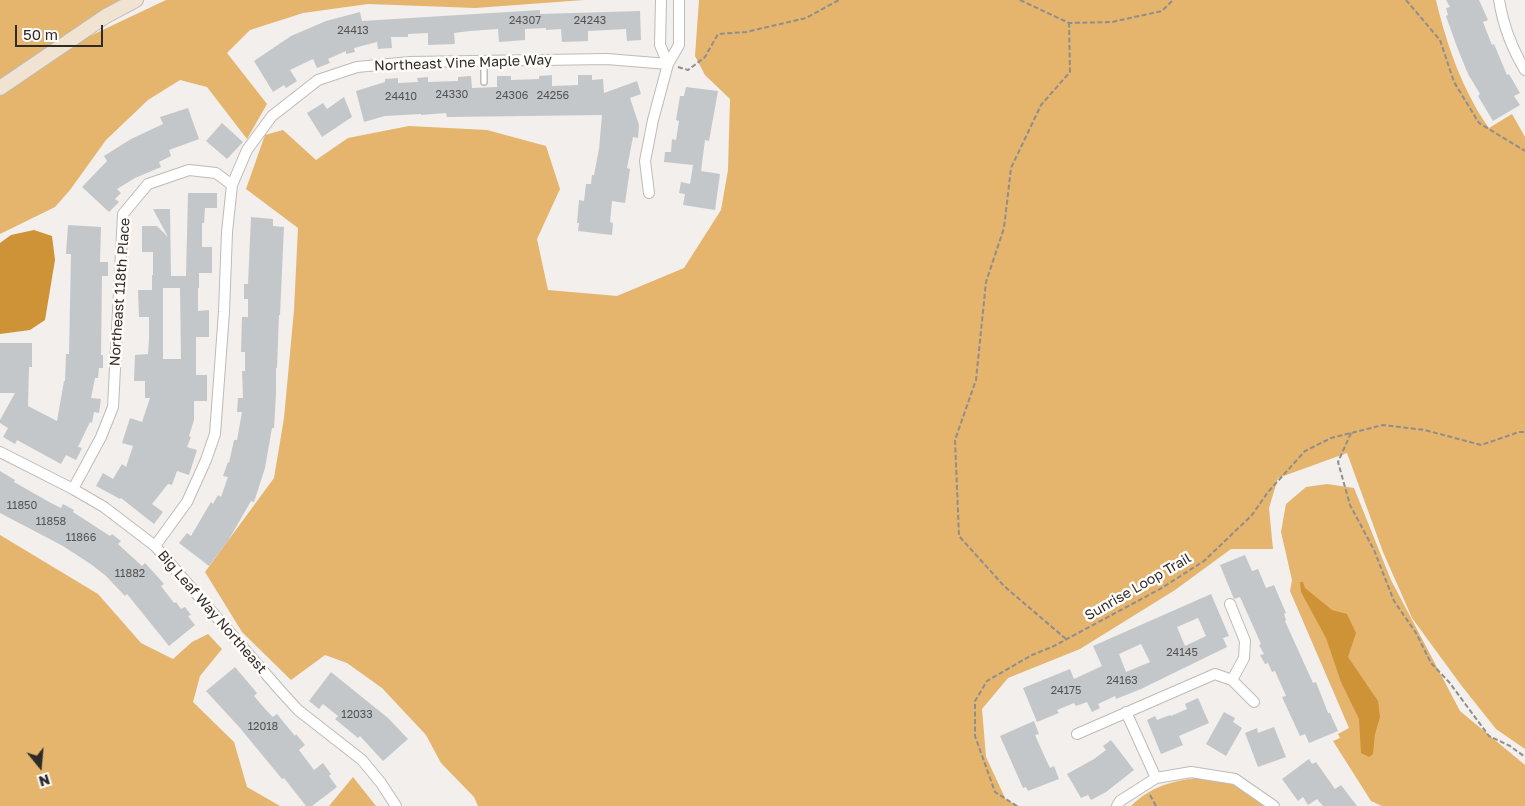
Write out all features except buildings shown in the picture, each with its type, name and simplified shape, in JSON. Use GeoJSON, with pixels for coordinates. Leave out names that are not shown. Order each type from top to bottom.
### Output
{"type":"FeatureCollection","features":[{"type":"Feature","properties":{"kind":"main road"},"geometry":{"type":"LineString","coordinates":[[0,88],[106,16],[136,0]]}},
{"type":"Feature","properties":{"kind":"street"},"geometry":{"type":"LineString","coordinates":[[661,0],[660,45],[668,64]]}},
{"type":"Feature","properties":{"kind":"street"},"geometry":{"type":"LineString","coordinates":[[649,193],[645,161],[653,120],[668,64],[679,45],[679,0]]}},
{"type":"Feature","properties":{"kind":"street"},"geometry":{"type":"LineString","coordinates":[[1499,0],[1504,23],[1517,56],[1525,70]]}},
{"type":"Feature","properties":{"kind":"street","name":"Northeast Vine Maple Way"},"geometry":{"type":"LineString","coordinates":[[155,546],[187,502],[206,460],[215,434],[224,312],[227,232],[232,185],[247,150],[272,116],[318,80],[357,67],[410,62],[607,59],[668,64]]}},
{"type":"Feature","properties":{"kind":"street","name":"Northeast 118th Place"},"geometry":{"type":"LineString","coordinates":[[73,489],[101,437],[113,408],[123,214],[148,184],[189,170],[216,174],[232,185]]}},
{"type":"Feature","properties":{"kind":"street","name":"Big Leaf Way Northeast"},"geometry":{"type":"LineString","coordinates":[[0,452],[104,507],[155,546],[298,710],[362,760],[382,783],[396,806]]}},
{"type":"Feature","properties":{"kind":"street"},"geometry":{"type":"LineString","coordinates":[[1230,604],[1245,641],[1244,658],[1232,680]]}},
{"type":"Feature","properties":{"kind":"street"},"geometry":{"type":"LineString","coordinates":[[1077,734],[1215,674],[1232,680],[1254,702]]}},
{"type":"Feature","properties":{"kind":"street"},"geometry":{"type":"LineString","coordinates":[[1126,712],[1156,778]]}},
{"type":"Feature","properties":{"kind":"street"},"geometry":{"type":"LineString","coordinates":[[1117,806],[1120,801],[1156,778],[1191,772],[1235,779],[1274,806]]}},
{"type":"Feature","properties":{"kind":"lane"},"geometry":{"type":"LineString","coordinates":[[484,61],[484,82]]}},
{"type":"Feature","properties":{"kind":"path"},"geometry":{"type":"LineString","coordinates":[[668,64],[688,70],[705,57],[718,34],[746,32],[806,18],[840,0]]}},
{"type":"Feature","properties":{"kind":"path"},"geometry":{"type":"LineString","coordinates":[[1020,0],[1069,23],[1112,22],[1162,11],[1172,0]]}},
{"type":"Feature","properties":{"kind":"path"},"geometry":{"type":"LineString","coordinates":[[1406,0],[1440,40],[1454,82],[1479,123],[1525,151]]}},
{"type":"Feature","properties":{"kind":"path"},"geometry":{"type":"LineString","coordinates":[[1066,639],[1004,586],[959,536],[955,440],[976,380],[986,282],[1004,228],[1011,168],[1041,105],[1070,72],[1069,23]]}},
{"type":"Feature","properties":{"kind":"path","name":"Sunrise Loop Trail"},"geometry":{"type":"LineString","coordinates":[[1017,806],[995,792],[975,736],[975,701],[987,681],[1032,655],[1160,589],[1204,561],[1252,515],[1268,492],[1305,450],[1331,438],[1383,425],[1425,430],[1481,445],[1519,432],[1525,432]]}},
{"type":"Feature","properties":{"kind":"path"},"geometry":{"type":"LineString","coordinates":[[1351,433],[1338,462],[1350,505],[1374,550],[1394,601],[1416,633],[1431,663],[1449,682],[1488,736],[1510,746],[1525,757]]}},
{"type":"Feature","properties":{"kind":"shaded area"},"geometry":{"type":"Polygon","coordinates":[[[0,0],[136,0],[73,44],[166,0],[584,0],[475,8],[368,4],[303,13],[250,30],[227,53],[267,104],[247,139],[207,87],[180,80],[148,100],[106,140],[70,190],[55,207],[0,234],[0,0]]]}},
{"type":"Feature","properties":{"kind":"shaded area"},"geometry":{"type":"Polygon","coordinates":[[[699,0],[1436,0],[1456,67],[1471,99],[1489,128],[1512,114],[1525,137],[1525,749],[1496,729],[1412,618],[1383,552],[1347,453],[1278,478],[1269,508],[1273,549],[1231,549],[1175,590],[1080,649],[1008,678],[982,709],[986,757],[1006,800],[1019,806],[478,806],[474,797],[441,763],[426,735],[382,688],[347,663],[325,655],[291,680],[242,632],[205,572],[274,478],[284,418],[294,310],[298,228],[246,189],[265,135],[283,130],[316,160],[348,138],[409,126],[487,130],[546,146],[560,189],[537,239],[548,290],[617,296],[684,268],[721,210],[728,170],[730,99],[705,75],[695,56],[699,0]]]}},
{"type":"Feature","properties":{"kind":"shaded area"},"geometry":{"type":"Polygon","coordinates":[[[34,230],[52,236],[55,260],[45,320],[30,330],[0,334],[0,243],[11,235],[34,230]]]}},
{"type":"Feature","properties":{"kind":"shaded area"},"geometry":{"type":"Polygon","coordinates":[[[1327,484],[1354,488],[1391,580],[1460,711],[1525,765],[1525,806],[1382,806],[1371,801],[1333,741],[1340,738],[1338,734],[1349,728],[1290,591],[1292,580],[1281,532],[1286,504],[1306,487],[1327,484]]]}},
{"type":"Feature","properties":{"kind":"shaded area"},"geometry":{"type":"Polygon","coordinates":[[[0,535],[98,594],[141,643],[173,659],[192,642],[208,634],[222,649],[200,676],[193,702],[234,742],[247,787],[280,806],[0,806],[0,535]]]}},
{"type":"Feature","properties":{"kind":"shaded area"},"geometry":{"type":"Polygon","coordinates":[[[1300,582],[1303,582],[1305,588],[1332,610],[1347,614],[1356,633],[1348,657],[1378,701],[1380,717],[1375,734],[1373,754],[1369,757],[1361,753],[1359,719],[1341,682],[1326,638],[1301,592],[1300,582]]]}},
{"type":"Feature","properties":{"kind":"shaded area"},"geometry":{"type":"Polygon","coordinates":[[[353,777],[376,806],[329,806],[353,777]]]}},
{"type":"Feature","properties":{"kind":"shaded area"},"geometry":{"type":"Polygon","coordinates":[[[1198,778],[1223,781],[1241,787],[1266,806],[1131,806],[1138,799],[1162,786],[1198,778]]]}}]}
